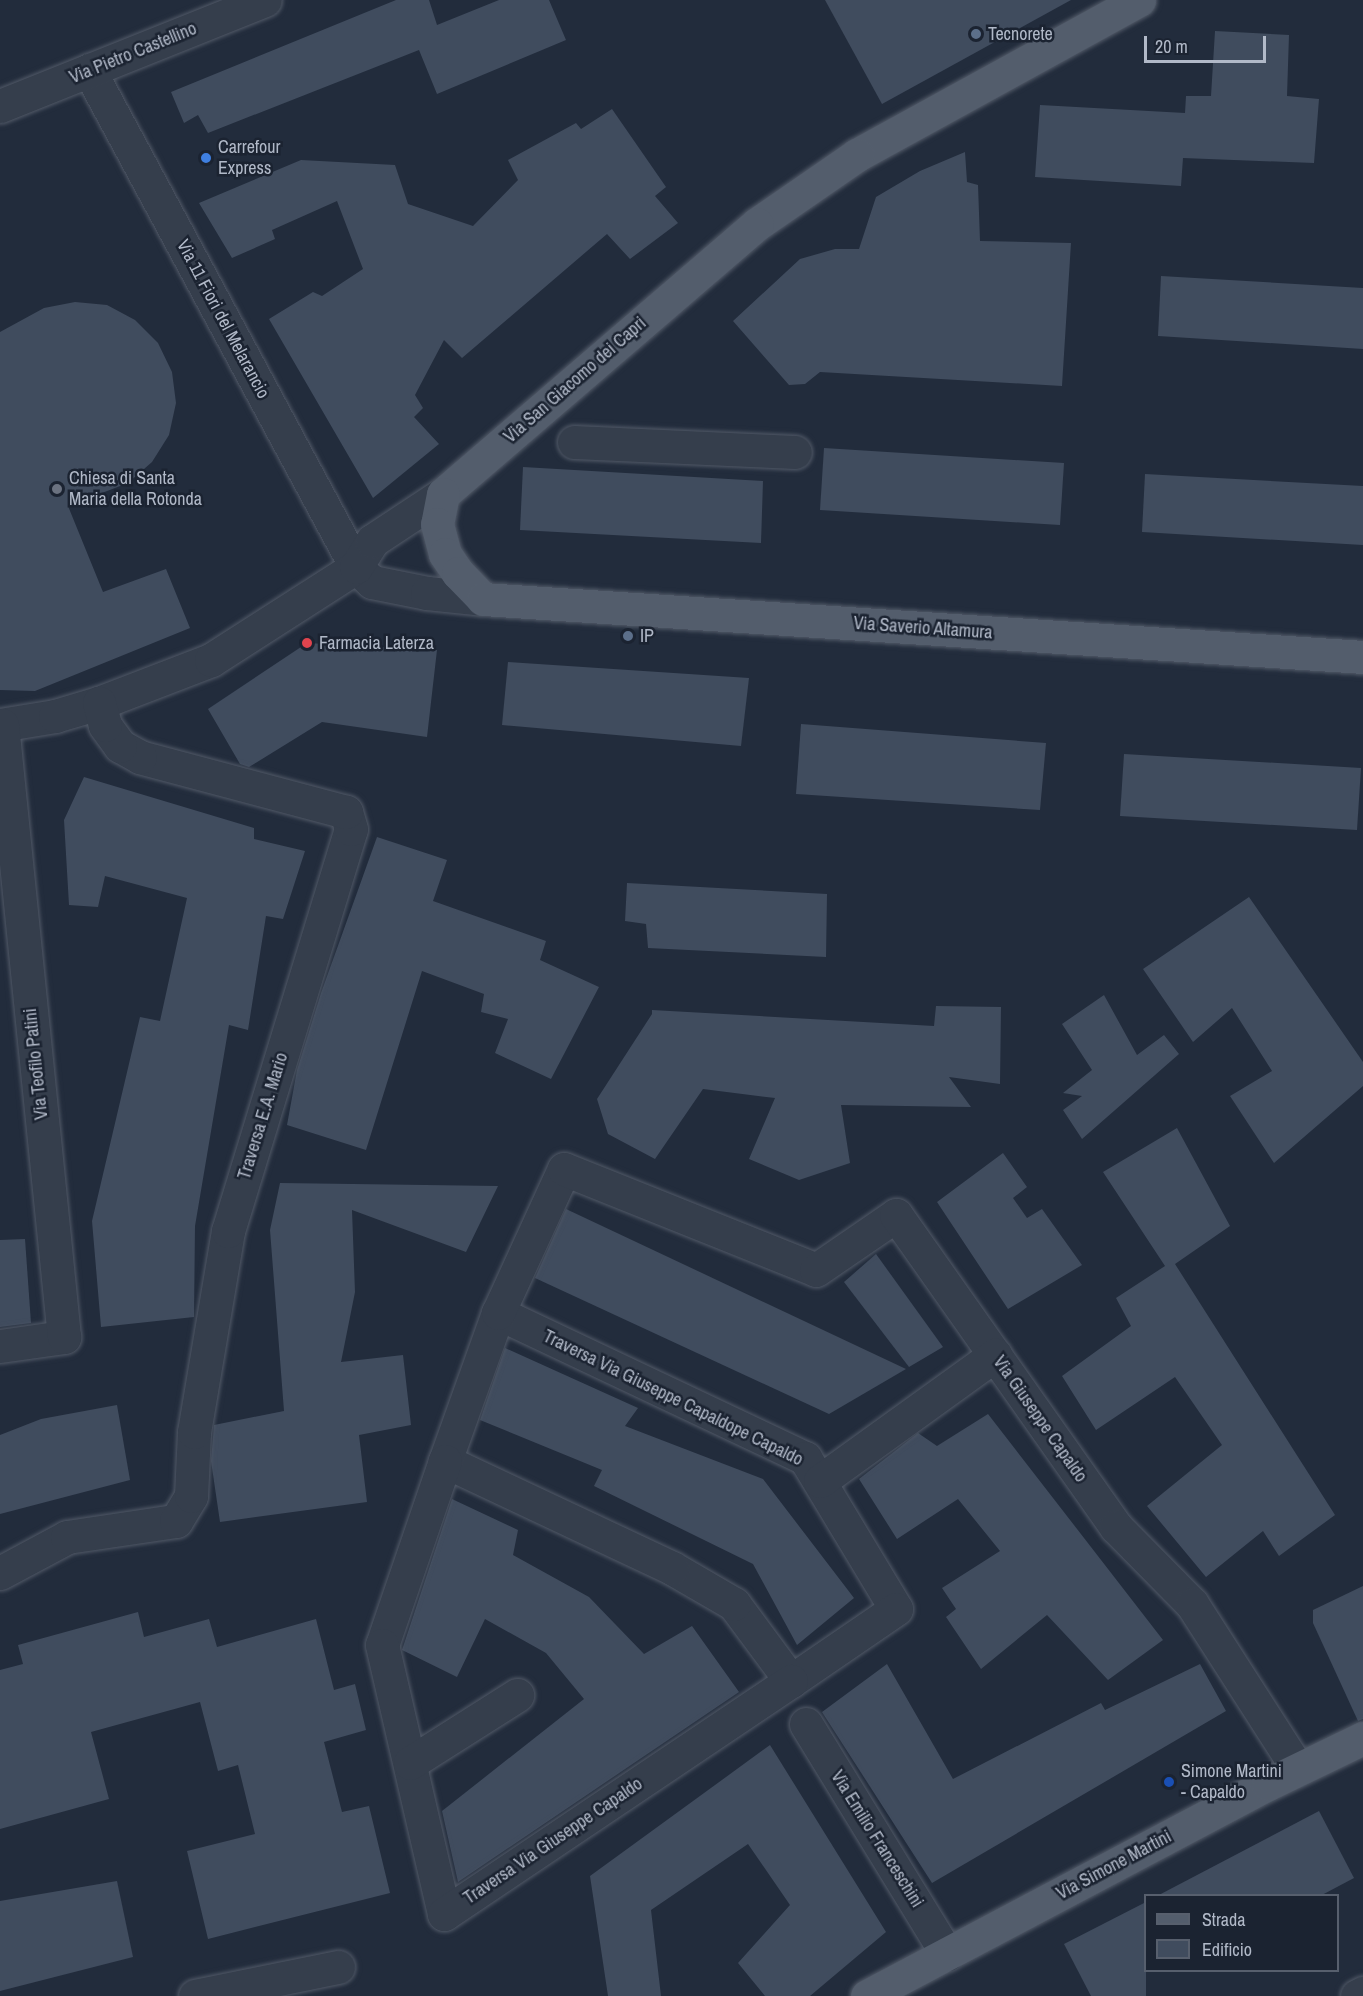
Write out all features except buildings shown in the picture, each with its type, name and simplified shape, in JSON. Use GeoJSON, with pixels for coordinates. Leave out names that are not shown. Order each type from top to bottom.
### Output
{"type":"FeatureCollection","features":[{"type":"Feature","properties":{"kind":"main road","name":"Via San Giacomo dei Capri"},"geometry":{"type":"LineString","coordinates":[[443,494],[757,224],[857,155],[1139,0]]}},
{"type":"Feature","properties":{"kind":"main road"},"geometry":{"type":"LineString","coordinates":[[443,494],[437,524],[445,554],[458,573],[483,599]]}},
{"type":"Feature","properties":{"kind":"main road","name":"Via Saverio Altamura"},"geometry":{"type":"LineString","coordinates":[[483,599],[1363,657]]}},
{"type":"Feature","properties":{"kind":"main road","name":"Via Simone Martini"},"geometry":{"type":"LineString","coordinates":[[867,1996],[1298,1769],[1363,1738]]}},
{"type":"Feature","properties":{"kind":"street","name":"Via Pietro Castellino"},"geometry":{"type":"LineString","coordinates":[[0,106],[265,0]]}},
{"type":"Feature","properties":{"kind":"street","name":"Via 11 Fiori del Melarancio"},"geometry":{"type":"LineString","coordinates":[[89,70],[356,567]]}},
{"type":"Feature","properties":{"kind":"street"},"geometry":{"type":"LineString","coordinates":[[574,442],[795,452]]}},
{"type":"Feature","properties":{"kind":"street","name":"Via San Giacomo dei Capri"},"geometry":{"type":"LineString","coordinates":[[1,725],[55,716],[99,703],[211,660],[356,567],[372,542],[443,494]]}},
{"type":"Feature","properties":{"kind":"street","name":"Via Saverio Altamura"},"geometry":{"type":"LineString","coordinates":[[356,567],[372,582],[427,593],[483,599]]}},
{"type":"Feature","properties":{"kind":"street","name":"Traversa E.A. Mario"},"geometry":{"type":"LineString","coordinates":[[0,1573],[67,1537],[176,1521],[191,1496],[194,1432],[228,1231],[351,829],[346,812],[140,757],[120,746],[105,726],[99,703]]}},
{"type":"Feature","properties":{"kind":"street","name":"Via Teofilo Patini"},"geometry":{"type":"LineString","coordinates":[[0,1347],[64,1337],[1,725]]}},
{"type":"Feature","properties":{"kind":"street","name":"Via Giuseppe Capaldo"},"geometry":{"type":"LineString","coordinates":[[498,1313],[564,1169],[816,1270],[896,1215],[1116,1527],[1192,1604],[1298,1769]]}},
{"type":"Feature","properties":{"kind":"street"},"geometry":{"type":"LineString","coordinates":[[498,1313],[445,1461],[672,1568],[734,1604],[791,1681]]}},
{"type":"Feature","properties":{"kind":"street","name":"Traversa Via Giuseppe Capaldope Capaldo"},"geometry":{"type":"LineString","coordinates":[[498,1313],[805,1458],[896,1608],[791,1681]]}},
{"type":"Feature","properties":{"kind":"street"},"geometry":{"type":"LineString","coordinates":[[820,1481],[995,1355]]}},
{"type":"Feature","properties":{"kind":"street","name":"Traversa Via Giuseppe Capaldo"},"geometry":{"type":"LineString","coordinates":[[445,1461],[382,1645],[444,1914],[791,1681]]}},
{"type":"Feature","properties":{"kind":"street"},"geometry":{"type":"LineString","coordinates":[[410,1762],[517,1695]]}},
{"type":"Feature","properties":{"kind":"street","name":"Via Emilio Franceschini"},"geometry":{"type":"LineString","coordinates":[[806,1725],[947,1954]]}},
{"type":"Feature","properties":{"kind":"street"},"geometry":{"type":"LineString","coordinates":[[195,1996],[338,1967]]}},
{"type":"Feature","properties":{"kind":"street"},"geometry":{"type":"LineString","coordinates":[[1357,1996],[1363,1993]]}},
{"type":"Feature","properties":{"kind":"place","name":"Tecnorete"},"geometry":{"type":"Point","coordinates":[976,34]}},
{"type":"Feature","properties":{"kind":"place","name":"Carrefour Express"},"geometry":{"type":"Point","coordinates":[206,158]}},
{"type":"Feature","properties":{"kind":"place","name":"Chiesa di Santa Maria della Rotonda"},"geometry":{"type":"Point","coordinates":[57,489]}},
{"type":"Feature","properties":{"kind":"place","name":"IP"},"geometry":{"type":"Point","coordinates":[628,636]}},
{"type":"Feature","properties":{"kind":"place","name":"Farmacia Laterza"},"geometry":{"type":"Point","coordinates":[307,643]}},
{"type":"Feature","properties":{"kind":"place","name":"Simone Martini - Capaldo"},"geometry":{"type":"Point","coordinates":[1169,1782]}}]}
